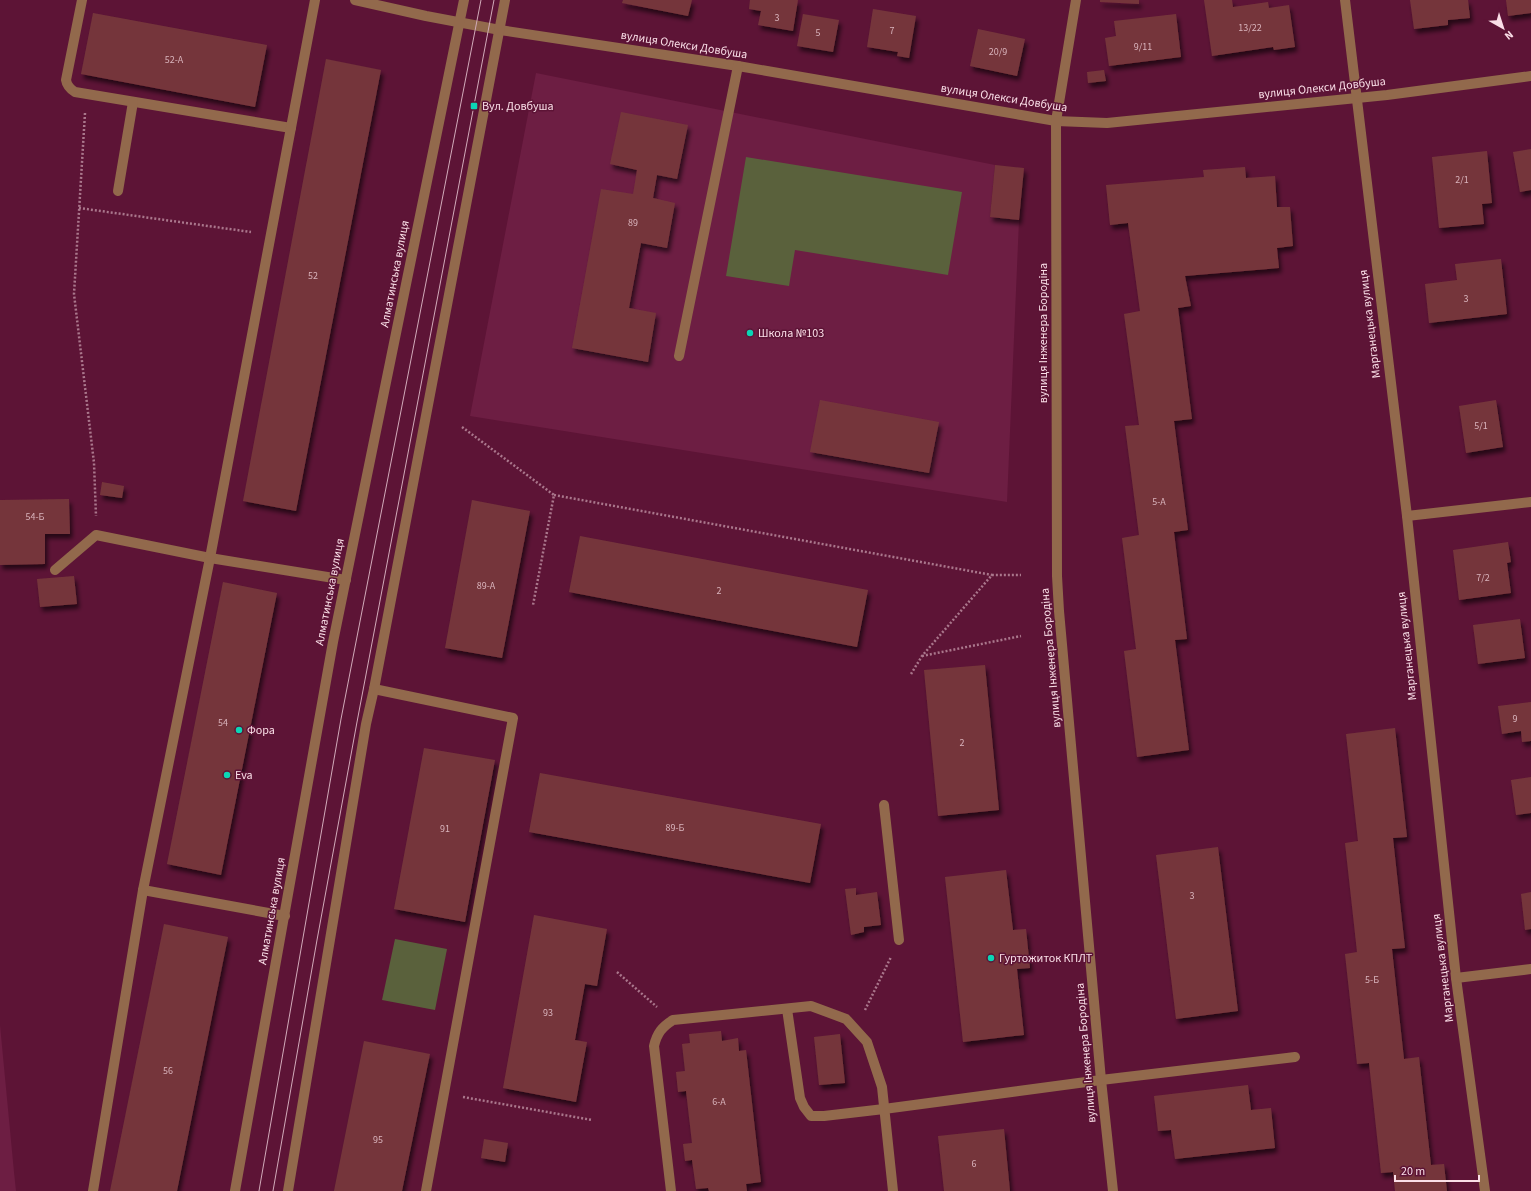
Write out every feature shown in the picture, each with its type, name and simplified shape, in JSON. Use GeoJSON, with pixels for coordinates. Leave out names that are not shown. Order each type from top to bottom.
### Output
{"type":"FeatureCollection","features":[{"type":"Feature","properties":{"kind":"street"},"geometry":{"type":"LineString","coordinates":[[82,0],[66,80],[69,89],[86,94],[291,128]]}},
{"type":"Feature","properties":{"kind":"street"},"geometry":{"type":"LineString","coordinates":[[92,1191],[143,890],[210,558],[315,0]]}},
{"type":"Feature","properties":{"kind":"street","name":"вулиця Олекси Довбуша"},"geometry":{"type":"LineString","coordinates":[[355,0],[500,30],[738,66],[1056,121],[1107,123],[1356,98],[1531,76]]}},
{"type":"Feature","properties":{"kind":"street","name":"Алматинська вулиця"},"geometry":{"type":"LineString","coordinates":[[235,1191],[320,716],[346,580],[464,0]]}},
{"type":"Feature","properties":{"kind":"street"},"geometry":{"type":"LineString","coordinates":[[288,1191],[366,724],[374,689],[505,0]]}},
{"type":"Feature","properties":{"kind":"street","name":"вулиця Інженера Бородіна"},"geometry":{"type":"LineString","coordinates":[[1076,0],[1056,121],[1057,576],[1101,1080],[1113,1191]]}},
{"type":"Feature","properties":{"kind":"street","name":"Марганецька вулиця"},"geometry":{"type":"LineString","coordinates":[[1345,0],[1407,516],[1456,978],[1485,1191]]}},
{"type":"Feature","properties":{"kind":"street"},"geometry":{"type":"LineString","coordinates":[[679,356],[738,66]]}},
{"type":"Feature","properties":{"kind":"street"},"geometry":{"type":"LineString","coordinates":[[118,191],[133,102]]}},
{"type":"Feature","properties":{"kind":"street"},"geometry":{"type":"LineString","coordinates":[[1407,516],[1531,502]]}},
{"type":"Feature","properties":{"kind":"street"},"geometry":{"type":"LineString","coordinates":[[55,570],[96,535],[210,558],[346,580]]}},
{"type":"Feature","properties":{"kind":"street"},"geometry":{"type":"LineString","coordinates":[[374,689],[513,718],[426,1191]]}},
{"type":"Feature","properties":{"kind":"street"},"geometry":{"type":"LineString","coordinates":[[884,805],[899,940]]}},
{"type":"Feature","properties":{"kind":"street"},"geometry":{"type":"LineString","coordinates":[[143,890],[285,916]]}},
{"type":"Feature","properties":{"kind":"street"},"geometry":{"type":"LineString","coordinates":[[1456,978],[1531,969]]}},
{"type":"Feature","properties":{"kind":"street"},"geometry":{"type":"LineString","coordinates":[[671,1191],[654,1046],[656,1035],[664,1026],[673,1020],[811,1006],[846,1019],[867,1042],[882,1087],[893,1191]]}},
{"type":"Feature","properties":{"kind":"street"},"geometry":{"type":"LineString","coordinates":[[787,1009],[800,1098],[804,1107],[811,1116],[824,1116],[884,1109],[1101,1080],[1295,1057]]}},
{"type":"Feature","properties":{"kind":"path"},"geometry":{"type":"LineString","coordinates":[[86,94],[74,294],[94,463],[96,535]]}},
{"type":"Feature","properties":{"kind":"path"},"geometry":{"type":"LineString","coordinates":[[79,208],[270,235]]}},
{"type":"Feature","properties":{"kind":"path"},"geometry":{"type":"LineString","coordinates":[[462,427],[554,495],[992,575],[1021,575]]}},
{"type":"Feature","properties":{"kind":"path"},"geometry":{"type":"LineString","coordinates":[[533,605],[554,495]]}},
{"type":"Feature","properties":{"kind":"path"},"geometry":{"type":"LineString","coordinates":[[911,674],[922,656],[992,575]]}},
{"type":"Feature","properties":{"kind":"path"},"geometry":{"type":"LineString","coordinates":[[922,656],[1021,636]]}},
{"type":"Feature","properties":{"kind":"path"},"geometry":{"type":"LineString","coordinates":[[855,1029],[899,940]]}},
{"type":"Feature","properties":{"kind":"path"},"geometry":{"type":"LineString","coordinates":[[617,972],[673,1020]]}},
{"type":"Feature","properties":{"kind":"path"},"geometry":{"type":"LineString","coordinates":[[445,1094],[592,1120]]}},
{"type":"Feature","properties":{"kind":"shaded area","name":"Школа №103"},"geometry":{"type":"Polygon","coordinates":[[[536,73],[995,165],[990,217],[1019,220],[1007,502],[470,416],[536,73]]]}},
{"type":"Feature","properties":{"kind":"shaded area"},"geometry":{"type":"Polygon","coordinates":[[[0,1025],[14,1172],[16,1191],[0,1191],[0,1025]]]}},
{"type":"Feature","properties":{"kind":"green space"},"geometry":{"type":"Polygon","coordinates":[[[746,157],[962,192],[948,275],[795,250],[789,286],[726,276],[746,157]]]}},
{"type":"Feature","properties":{"kind":"green space"},"geometry":{"type":"Polygon","coordinates":[[[395,939],[447,949],[435,1010],[382,1000],[395,939]]]}},
{"type":"Feature","properties":{"kind":"building"},"geometry":{"type":"Polygon","coordinates":[[[623,0],[692,0],[688,16],[622,3],[623,0]]]}},
{"type":"Feature","properties":{"kind":"building"},"geometry":{"type":"Polygon","coordinates":[[[750,0],[798,0],[793,31],[758,25],[761,11],[749,9],[750,0]]]}},
{"type":"Feature","properties":{"kind":"building"},"geometry":{"type":"Polygon","coordinates":[[[1100,0],[1139,0],[1139,4],[1100,2],[1100,0]]]}},
{"type":"Feature","properties":{"kind":"building"},"geometry":{"type":"Polygon","coordinates":[[[1204,0],[1232,0],[1233,7],[1268,2],[1269,8],[1289,5],[1295,47],[1274,50],[1273,47],[1212,56],[1204,0]]]}},
{"type":"Feature","properties":{"kind":"building"},"geometry":{"type":"Polygon","coordinates":[[[1410,0],[1468,0],[1470,18],[1448,20],[1448,25],[1414,29],[1410,0]]]}},
{"type":"Feature","properties":{"kind":"building"},"geometry":{"type":"Polygon","coordinates":[[[1506,0],[1531,0],[1531,13],[1508,16],[1506,0]]]}},
{"type":"Feature","properties":{"kind":"building"},"geometry":{"type":"Polygon","coordinates":[[[873,9],[916,16],[909,58],[897,56],[898,52],[867,47],[873,9]]]}},
{"type":"Feature","properties":{"kind":"building"},"geometry":{"type":"Polygon","coordinates":[[[93,13],[267,45],[255,107],[81,74],[93,13]]]}},
{"type":"Feature","properties":{"kind":"building"},"geometry":{"type":"Polygon","coordinates":[[[803,14],[839,20],[833,52],[797,46],[803,14]]]}},
{"type":"Feature","properties":{"kind":"building"},"geometry":{"type":"Polygon","coordinates":[[[1176,14],[1181,57],[1109,66],[1105,38],[1116,36],[1114,21],[1176,14]]]}},
{"type":"Feature","properties":{"kind":"building"},"geometry":{"type":"Polygon","coordinates":[[[978,29],[1025,39],[1017,76],[970,66],[978,29]]]}},
{"type":"Feature","properties":{"kind":"building"},"geometry":{"type":"Polygon","coordinates":[[[326,59],[381,70],[296,511],[243,501],[326,59]]]}},
{"type":"Feature","properties":{"kind":"building"},"geometry":{"type":"Polygon","coordinates":[[[1104,70],[1106,81],[1088,83],[1087,72],[1104,70]]]}},
{"type":"Feature","properties":{"kind":"building"},"geometry":{"type":"Polygon","coordinates":[[[621,112],[688,125],[677,179],[657,175],[653,198],[675,203],[667,248],[641,243],[629,308],[656,313],[648,362],[572,348],[601,189],[633,194],[637,170],[610,164],[621,112]]]}},
{"type":"Feature","properties":{"kind":"building"},"geometry":{"type":"Polygon","coordinates":[[[1531,149],[1531,190],[1520,192],[1513,152],[1531,149]]]}},
{"type":"Feature","properties":{"kind":"building"},"geometry":{"type":"Polygon","coordinates":[[[1487,151],[1492,203],[1482,204],[1484,224],[1439,228],[1432,157],[1487,151]]]}},
{"type":"Feature","properties":{"kind":"building"},"geometry":{"type":"Polygon","coordinates":[[[995,165],[1024,168],[1019,220],[990,217],[995,165]]]}},
{"type":"Feature","properties":{"kind":"building"},"geometry":{"type":"Polygon","coordinates":[[[1245,167],[1246,178],[1275,176],[1277,207],[1290,207],[1293,246],[1277,248],[1279,268],[1185,276],[1191,306],[1178,308],[1192,419],[1174,421],[1188,530],[1174,532],[1187,639],[1175,640],[1189,750],[1137,757],[1124,651],[1136,649],[1122,538],[1139,535],[1125,426],[1139,425],[1124,314],[1140,311],[1128,223],[1110,225],[1106,185],[1204,177],[1203,170],[1245,167]]]}},
{"type":"Feature","properties":{"kind":"building"},"geometry":{"type":"Polygon","coordinates":[[[1501,259],[1507,314],[1429,323],[1425,284],[1457,280],[1455,264],[1501,259]]]}},
{"type":"Feature","properties":{"kind":"building"},"geometry":{"type":"Polygon","coordinates":[[[820,400],[939,422],[929,473],[810,452],[820,400]]]}},
{"type":"Feature","properties":{"kind":"building"},"geometry":{"type":"Polygon","coordinates":[[[1496,400],[1503,447],[1466,453],[1459,406],[1496,400]]]}},
{"type":"Feature","properties":{"kind":"building"},"geometry":{"type":"Polygon","coordinates":[[[102,482],[124,486],[122,498],[100,495],[102,482]]]}},
{"type":"Feature","properties":{"kind":"building"},"geometry":{"type":"Polygon","coordinates":[[[69,499],[70,534],[45,534],[45,564],[0,565],[0,500],[69,499]]]}},
{"type":"Feature","properties":{"kind":"building"},"geometry":{"type":"Polygon","coordinates":[[[472,500],[530,511],[502,658],[445,648],[472,500]]]}},
{"type":"Feature","properties":{"kind":"building"},"geometry":{"type":"Polygon","coordinates":[[[580,536],[868,590],[857,647],[569,592],[580,536]]]}},
{"type":"Feature","properties":{"kind":"building"},"geometry":{"type":"Polygon","coordinates":[[[1508,542],[1511,562],[1507,563],[1511,593],[1459,600],[1453,550],[1508,542]]]}},
{"type":"Feature","properties":{"kind":"building"},"geometry":{"type":"Polygon","coordinates":[[[74,576],[77,604],[40,607],[37,579],[74,576]]]}},
{"type":"Feature","properties":{"kind":"building"},"geometry":{"type":"Polygon","coordinates":[[[223,582],[277,593],[221,875],[167,864],[223,582]]]}},
{"type":"Feature","properties":{"kind":"building"},"geometry":{"type":"Polygon","coordinates":[[[1520,619],[1525,658],[1478,664],[1473,625],[1520,619]]]}},
{"type":"Feature","properties":{"kind":"building"},"geometry":{"type":"Polygon","coordinates":[[[985,665],[999,810],[938,816],[924,670],[985,665]]]}},
{"type":"Feature","properties":{"kind":"building"},"geometry":{"type":"Polygon","coordinates":[[[1531,702],[1531,741],[1522,742],[1521,731],[1502,734],[1498,706],[1531,702]]]}},
{"type":"Feature","properties":{"kind":"building"},"geometry":{"type":"Polygon","coordinates":[[[1395,728],[1407,837],[1393,838],[1405,948],[1392,949],[1404,1059],[1419,1057],[1431,1165],[1444,1164],[1447,1191],[1395,1191],[1393,1172],[1381,1173],[1369,1063],[1357,1064],[1345,954],[1357,952],[1345,843],[1358,841],[1346,734],[1395,728]]]}},
{"type":"Feature","properties":{"kind":"building"},"geometry":{"type":"Polygon","coordinates":[[[424,748],[495,760],[465,922],[394,909],[424,748]]]}},
{"type":"Feature","properties":{"kind":"building"},"geometry":{"type":"Polygon","coordinates":[[[540,773],[821,824],[810,883],[529,832],[540,773]]]}},
{"type":"Feature","properties":{"kind":"building"},"geometry":{"type":"Polygon","coordinates":[[[1531,777],[1531,813],[1516,815],[1511,780],[1531,777]]]}},
{"type":"Feature","properties":{"kind":"building"},"geometry":{"type":"Polygon","coordinates":[[[1218,847],[1238,1011],[1176,1019],[1156,855],[1218,847]]]}},
{"type":"Feature","properties":{"kind":"building","name":"Гуртожиток КПЛТ"},"geometry":{"type":"Polygon","coordinates":[[[1006,870],[1013,930],[1026,929],[1030,968],[1017,969],[1024,1035],[963,1042],[945,877],[1006,870]]]}},
{"type":"Feature","properties":{"kind":"building"},"geometry":{"type":"Polygon","coordinates":[[[856,888],[856,895],[877,892],[881,925],[864,927],[864,932],[851,935],[845,889],[856,888]]]}},
{"type":"Feature","properties":{"kind":"building"},"geometry":{"type":"Polygon","coordinates":[[[1531,892],[1531,929],[1525,930],[1521,894],[1531,892]]]}},
{"type":"Feature","properties":{"kind":"building"},"geometry":{"type":"Polygon","coordinates":[[[534,915],[607,929],[597,986],[585,984],[575,1040],[587,1042],[576,1102],[503,1088],[534,915]]]}},
{"type":"Feature","properties":{"kind":"building"},"geometry":{"type":"Polygon","coordinates":[[[164,924],[228,937],[177,1191],[110,1191],[164,924]]]}},
{"type":"Feature","properties":{"kind":"building"},"geometry":{"type":"Polygon","coordinates":[[[721,1031],[722,1041],[738,1038],[739,1051],[746,1050],[761,1182],[746,1184],[747,1191],[709,1191],[708,1188],[696,1189],[692,1160],[685,1161],[683,1144],[692,1143],[686,1091],[678,1092],[676,1072],[685,1071],[682,1044],[690,1043],[689,1034],[721,1031]]]}},
{"type":"Feature","properties":{"kind":"building"},"geometry":{"type":"Polygon","coordinates":[[[840,1034],[845,1083],[819,1085],[814,1037],[840,1034]]]}},
{"type":"Feature","properties":{"kind":"building"},"geometry":{"type":"Polygon","coordinates":[[[364,1041],[430,1054],[402,1191],[334,1191],[364,1041]]]}},
{"type":"Feature","properties":{"kind":"building"},"geometry":{"type":"Polygon","coordinates":[[[1248,1085],[1251,1110],[1271,1108],[1275,1148],[1175,1159],[1171,1130],[1158,1131],[1154,1096],[1248,1085]]]}},
{"type":"Feature","properties":{"kind":"building"},"geometry":{"type":"Polygon","coordinates":[[[1004,1129],[1010,1191],[944,1191],[938,1136],[1004,1129]]]}},
{"type":"Feature","properties":{"kind":"building"},"geometry":{"type":"Polygon","coordinates":[[[484,1139],[508,1143],[505,1162],[481,1158],[484,1139]]]}},
{"type":"Feature","properties":{"kind":"tram line"},"geometry":{"type":"LineString","coordinates":[[259,1191],[341,719],[481,0]]}},
{"type":"Feature","properties":{"kind":"tram line"},"geometry":{"type":"LineString","coordinates":[[273,1191],[357,722],[494,0]]}},
{"type":"Feature","properties":{"kind":"place","name":"Вул. Довбуша"},"geometry":{"type":"Point","coordinates":[474,106]}},
{"type":"Feature","properties":{"kind":"place","name":"Школа №103"},"geometry":{"type":"Point","coordinates":[750,333]}},
{"type":"Feature","properties":{"kind":"place","name":"Фора"},"geometry":{"type":"Point","coordinates":[239,730]}},
{"type":"Feature","properties":{"kind":"place","name":"Eva"},"geometry":{"type":"Point","coordinates":[227,775]}},
{"type":"Feature","properties":{"kind":"place","name":"Гуртожиток КПЛТ"},"geometry":{"type":"Point","coordinates":[991,958]}}]}
